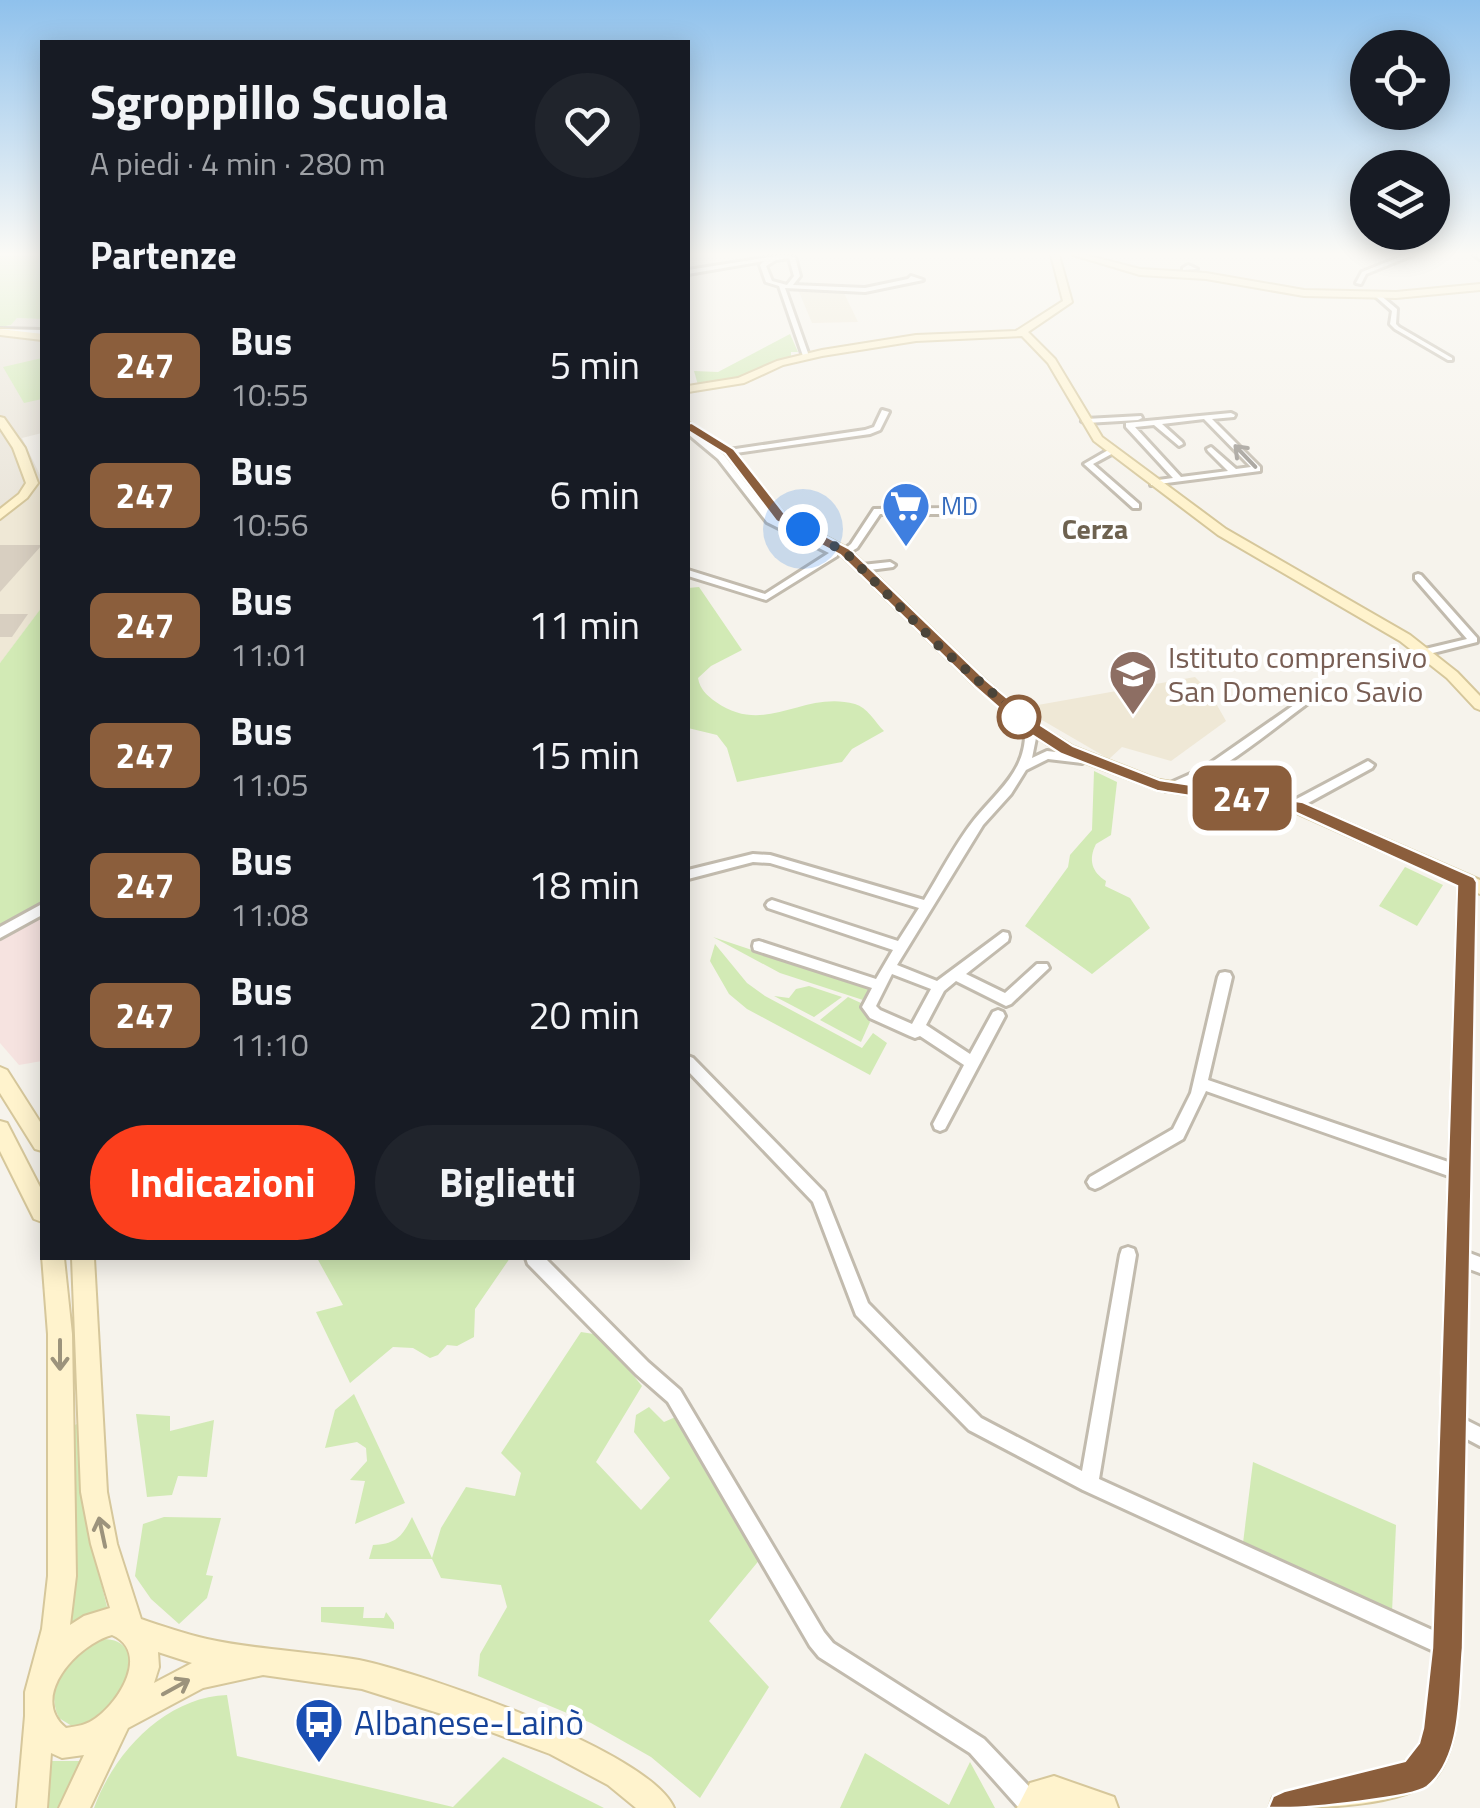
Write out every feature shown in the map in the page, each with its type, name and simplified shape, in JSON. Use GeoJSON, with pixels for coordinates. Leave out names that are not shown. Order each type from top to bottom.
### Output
{"type":"FeatureCollection","features":[{"type":"Feature","properties":{"kind":"main road"},"geometry":{"type":"LineString","coordinates":[[690,388],[740,382],[806,356],[906,339]]}},
{"type":"Feature","properties":{"kind":"main road"},"geometry":{"type":"LineString","coordinates":[[1030,339],[1052,361],[1063,384],[1080,404],[1086,421],[1113,450],[1222,532],[1425,652],[1480,705]]}},
{"type":"Feature","properties":{"kind":"main road"},"geometry":{"type":"LineString","coordinates":[[0,515],[31,486],[22,459],[1,426]]}},
{"type":"Feature","properties":{"kind":"main road"},"geometry":{"type":"LineString","coordinates":[[690,430],[729,452],[781,518],[839,550],[862,568],[940,647],[1050,748],[1170,788],[1294,806],[1474,884],[1460,1173],[1469,1261],[1454,1423],[1447,1648],[1439,1728],[1424,1768],[1402,1782],[1284,1808]]}},
{"type":"Feature","properties":{"kind":"main road"},"geometry":{"type":"LineString","coordinates":[[0,444],[13,448],[22,459]]}},
{"type":"Feature","properties":{"kind":"main road"},"geometry":{"type":"LineString","coordinates":[[0,1076],[40,1139]]}},
{"type":"Feature","properties":{"kind":"main road"},"geometry":{"type":"LineString","coordinates":[[0,1130],[40,1208]]}},
{"type":"Feature","properties":{"kind":"main road"},"geometry":{"type":"LineString","coordinates":[[32,1808],[40,1700],[56,1629],[62,1576],[60,1334],[53,1260]]}},
{"type":"Feature","properties":{"kind":"main road"},"geometry":{"type":"LineString","coordinates":[[74,1808],[136,1694],[144,1670],[143,1648],[132,1629],[104,1544],[94,1492],[83,1260]]}},
{"type":"Feature","properties":{"kind":"main road"},"geometry":{"type":"LineString","coordinates":[[283,1661],[199,1674],[83,1742],[62,1743],[46,1732],[40,1700],[57,1654],[74,1636],[104,1622],[206,1654],[283,1661],[362,1675],[557,1742],[620,1774],[659,1808]]}},
{"type":"Feature","properties":{"kind":"main road"},"geometry":{"type":"LineString","coordinates":[[1033,1807],[1041,1794],[1054,1791],[1103,1808]]}},
{"type":"Feature","properties":{"kind":"street"},"geometry":{"type":"LineString","coordinates":[[801,339],[806,356]]}},
{"type":"Feature","properties":{"kind":"street"},"geometry":{"type":"LineString","coordinates":[[1416,339],[1450,359]]}},
{"type":"Feature","properties":{"kind":"street"},"geometry":{"type":"LineString","coordinates":[[729,452],[867,432],[878,428],[885,412]]}},
{"type":"Feature","properties":{"kind":"street"},"geometry":{"type":"LineString","coordinates":[[1178,478],[1129,426],[1231,415]]}},
{"type":"Feature","properties":{"kind":"street"},"geometry":{"type":"LineString","coordinates":[[1086,421],[1172,416]]}},
{"type":"Feature","properties":{"kind":"street"},"geometry":{"type":"LineString","coordinates":[[1154,483],[1257,467],[1206,417]]}},
{"type":"Feature","properties":{"kind":"street"},"geometry":{"type":"LineString","coordinates":[[1157,422],[1178,444]]}},
{"type":"Feature","properties":{"kind":"street"},"geometry":{"type":"LineString","coordinates":[[690,430],[721,457],[770,520],[839,550]]}},
{"type":"Feature","properties":{"kind":"street"},"geometry":{"type":"LineString","coordinates":[[1211,449],[1234,472]]}},
{"type":"Feature","properties":{"kind":"street"},"geometry":{"type":"LineString","coordinates":[[1113,450],[1088,464],[1136,506]]}},
{"type":"Feature","properties":{"kind":"street"},"geometry":{"type":"LineString","coordinates":[[690,574],[766,597],[839,550],[854,546],[876,511],[953,510],[967,504]]}},
{"type":"Feature","properties":{"kind":"street"},"geometry":{"type":"LineString","coordinates":[[862,568],[890,566]]}},
{"type":"Feature","properties":{"kind":"street"},"geometry":{"type":"LineString","coordinates":[[1418,577],[1474,640],[1425,652]]}},
{"type":"Feature","properties":{"kind":"street"},"geometry":{"type":"LineString","coordinates":[[1198,794],[1193,786],[1206,772],[1304,700]]}},
{"type":"Feature","properties":{"kind":"street"},"geometry":{"type":"LineString","coordinates":[[1004,937],[939,987],[915,1032],[871,1011],[869,1003],[924,905],[978,822],[998,805],[1033,746],[1030,726]]}},
{"type":"Feature","properties":{"kind":"street"},"geometry":{"type":"LineString","coordinates":[[1033,746],[1050,748]]}},
{"type":"Feature","properties":{"kind":"street"},"geometry":{"type":"LineString","coordinates":[[1019,770],[1050,748]]}},
{"type":"Feature","properties":{"kind":"street"},"geometry":{"type":"LineString","coordinates":[[1294,806],[1368,765]]}},
{"type":"Feature","properties":{"kind":"street"},"geometry":{"type":"LineString","coordinates":[[1170,788],[1206,772]]}},
{"type":"Feature","properties":{"kind":"street"},"geometry":{"type":"LineString","coordinates":[[690,874],[754,858],[770,859],[924,905]]}},
{"type":"Feature","properties":{"kind":"street"},"geometry":{"type":"LineString","coordinates":[[772,905],[900,947]]}},
{"type":"Feature","properties":{"kind":"street"},"geometry":{"type":"LineString","coordinates":[[0,933],[40,910]]}},
{"type":"Feature","properties":{"kind":"street"},"geometry":{"type":"LineString","coordinates":[[759,946],[879,985]]}},
{"type":"Feature","properties":{"kind":"street"},"geometry":{"type":"LineString","coordinates":[[889,967],[939,987]]}},
{"type":"Feature","properties":{"kind":"street"},"geometry":{"type":"LineString","coordinates":[[954,974],[1006,1000],[1042,968]]}},
{"type":"Feature","properties":{"kind":"street"},"geometry":{"type":"LineString","coordinates":[[1095,1182],[1178,1134],[1200,1083],[1225,976]]}},
{"type":"Feature","properties":{"kind":"street"},"geometry":{"type":"LineString","coordinates":[[940,1124],[998,1016]]}},
{"type":"Feature","properties":{"kind":"street"},"geometry":{"type":"LineString","coordinates":[[918,1027],[973,1062]]}},
{"type":"Feature","properties":{"kind":"street"},"geometry":{"type":"LineString","coordinates":[[690,1064],[818,1197],[862,1309],[974,1424],[1090,1484],[1447,1648]]}},
{"type":"Feature","properties":{"kind":"street"},"geometry":{"type":"LineString","coordinates":[[1200,1083],[1460,1173]]}},
{"type":"Feature","properties":{"kind":"street"},"geometry":{"type":"LineString","coordinates":[[1090,1484],[1128,1256]]}},
{"type":"Feature","properties":{"kind":"street"},"geometry":{"type":"LineString","coordinates":[[536,1260],[674,1396],[816,1639],[826,1650],[976,1746],[1033,1807]]}},
{"type":"Feature","properties":{"kind":"street"},"geometry":{"type":"LineString","coordinates":[[1454,1423],[1480,1437]]}},
{"type":"Feature","properties":{"kind":"shaded area"},"geometry":{"type":"Polygon","coordinates":[[[0,339],[40,339],[40,434],[22,438],[40,475],[40,610],[0,663],[0,339]]]}},
{"type":"Feature","properties":{"kind":"shaded area"},"geometry":{"type":"Polygon","coordinates":[[[40,482],[40,610],[0,663],[0,522],[32,495],[40,482]]]}},
{"type":"Feature","properties":{"kind":"shaded area","name":"Istituto comprensivo San Domenico Savio"},"geometry":{"type":"Polygon","coordinates":[[[1195,677],[1209,691],[1226,721],[1171,761],[1122,747],[1109,759],[1042,720],[1038,709],[1021,708],[1195,677]]]}},
{"type":"Feature","properties":{"kind":"shaded area"},"geometry":{"type":"Polygon","coordinates":[[[40,913],[40,1061],[19,1065],[0,1043],[0,936],[40,913]]]}},
{"type":"Feature","properties":{"kind":"green space"},"geometry":{"type":"Polygon","coordinates":[[[780,339],[792,339],[798,352],[742,377],[698,385],[694,371],[718,372],[780,339]]]}},
{"type":"Feature","properties":{"kind":"green space"},"geometry":{"type":"Polygon","coordinates":[[[40,358],[40,399],[24,403],[3,367],[40,358]]]}},
{"type":"Feature","properties":{"kind":"green space"},"geometry":{"type":"Polygon","coordinates":[[[699,587],[742,650],[711,666],[698,678],[712,699],[734,712],[751,715],[836,701],[855,704],[867,711],[884,731],[852,749],[842,762],[737,782],[727,748],[717,735],[690,728],[690,588],[699,587]]]}},
{"type":"Feature","properties":{"kind":"green space"},"geometry":{"type":"Polygon","coordinates":[[[40,610],[40,907],[0,930],[0,663],[40,610]]]}},
{"type":"Feature","properties":{"kind":"green space"},"geometry":{"type":"Polygon","coordinates":[[[1094,771],[1117,782],[1111,835],[1096,844],[1093,865],[1106,881],[1105,886],[1130,898],[1150,928],[1092,974],[1025,926],[1068,867],[1070,855],[1092,830],[1094,771]]]}},
{"type":"Feature","properties":{"kind":"green space"},"geometry":{"type":"Polygon","coordinates":[[[1405,867],[1443,885],[1417,926],[1379,906],[1405,867]]]}},
{"type":"Feature","properties":{"kind":"green space"},"geometry":{"type":"Polygon","coordinates":[[[713,937],[869,989],[863,1000],[780,973],[713,937]]]}},
{"type":"Feature","properties":{"kind":"green space"},"geometry":{"type":"Polygon","coordinates":[[[715,944],[747,983],[765,996],[862,1048],[873,1033],[887,1043],[870,1075],[747,1009],[729,994],[710,961],[715,944]]]}},
{"type":"Feature","properties":{"kind":"green space"},"geometry":{"type":"Polygon","coordinates":[[[809,986],[842,997],[814,1017],[774,996],[789,998],[796,989],[809,986]]]}},
{"type":"Feature","properties":{"kind":"green space"},"geometry":{"type":"Polygon","coordinates":[[[848,997],[861,1003],[870,1022],[861,1042],[820,1020],[848,997]]]}},
{"type":"Feature","properties":{"kind":"green space"},"geometry":{"type":"Polygon","coordinates":[[[318,1260],[509,1260],[475,1309],[474,1337],[457,1346],[447,1345],[430,1358],[413,1348],[393,1347],[350,1383],[316,1312],[343,1305],[318,1260]]]}},
{"type":"Feature","properties":{"kind":"green space"},"geometry":{"type":"Polygon","coordinates":[[[581,1332],[600,1335],[642,1386],[596,1462],[641,1510],[670,1478],[634,1432],[636,1415],[649,1407],[664,1422],[680,1415],[761,1558],[709,1621],[769,1687],[700,1798],[651,1757],[591,1723],[478,1676],[480,1654],[507,1607],[501,1585],[441,1578],[432,1559],[369,1559],[373,1545],[397,1538],[412,1517],[432,1558],[441,1528],[466,1487],[515,1496],[521,1473],[501,1453],[581,1332]]]}},
{"type":"Feature","properties":{"kind":"green space"},"geometry":{"type":"Polygon","coordinates":[[[354,1394],[405,1503],[355,1524],[365,1481],[350,1480],[367,1461],[366,1448],[357,1442],[325,1448],[335,1410],[354,1394]]]}},
{"type":"Feature","properties":{"kind":"green space"},"geometry":{"type":"Polygon","coordinates":[[[136,1414],[170,1416],[170,1431],[214,1420],[207,1477],[178,1476],[172,1495],[147,1497],[136,1414]]]}},
{"type":"Feature","properties":{"kind":"green space"},"geometry":{"type":"Polygon","coordinates":[[[81,1422],[91,1542],[107,1607],[68,1626],[76,1583],[73,1426],[81,1422]]]}},
{"type":"Feature","properties":{"kind":"green space"},"geometry":{"type":"Polygon","coordinates":[[[1253,1462],[1396,1525],[1392,1612],[1243,1543],[1253,1462]]]}},
{"type":"Feature","properties":{"kind":"green space"},"geometry":{"type":"Polygon","coordinates":[[[164,1517],[221,1518],[206,1575],[213,1576],[207,1598],[179,1624],[151,1599],[135,1576],[143,1524],[164,1517]]]}},
{"type":"Feature","properties":{"kind":"green space"},"geometry":{"type":"Polygon","coordinates":[[[321,1607],[364,1607],[363,1618],[384,1618],[386,1612],[394,1629],[321,1622],[321,1607]]]}},
{"type":"Feature","properties":{"kind":"green space"},"geometry":{"type":"Polygon","coordinates":[[[99,1639],[116,1641],[125,1648],[128,1672],[108,1712],[96,1722],[75,1728],[59,1718],[54,1693],[69,1662],[99,1639]]]}},
{"type":"Feature","properties":{"kind":"green space"},"geometry":{"type":"Polygon","coordinates":[[[227,1695],[237,1756],[453,1807],[503,1757],[604,1808],[94,1808],[115,1767],[145,1731],[183,1706],[227,1695]]]}},
{"type":"Feature","properties":{"kind":"green space"},"geometry":{"type":"Polygon","coordinates":[[[865,1753],[949,1805],[970,1762],[995,1808],[840,1808],[865,1753]]]}},
{"type":"Feature","properties":{"kind":"green space"},"geometry":{"type":"Polygon","coordinates":[[[49,1761],[82,1761],[63,1808],[43,1808],[49,1761]]]}},
{"type":"Feature","properties":{"kind":"building"},"geometry":{"type":"Polygon","coordinates":[[[0,545],[40,545],[40,547],[0,592],[0,545]]]}},
{"type":"Feature","properties":{"kind":"building"},"geometry":{"type":"Polygon","coordinates":[[[0,614],[28,614],[12,637],[0,637],[0,614]]]}},
{"type":"Feature","properties":{"kind":"bus line","name":"247"},"geometry":{"type":"LineString","coordinates":[[690,426],[737,460],[781,518],[845,552],[980,684],[1030,726],[1067,750],[1157,785],[1297,806],[1467,882],[1447,1648],[1439,1728],[1424,1768],[1402,1782],[1284,1808]]}},
{"type":"Feature","properties":{"kind":"place","name":"MD"},"geometry":{"type":"Point","coordinates":[906,548]}},
{"type":"Feature","properties":{"kind":"place","name":"Istituto comprensivo San Domenico Savio"},"geometry":{"type":"Point","coordinates":[1133,716]}},
{"type":"Feature","properties":{"kind":"place","name":"Albanese-Lainò"},"geometry":{"type":"Point","coordinates":[319,1764]}},
{"type":"Feature","properties":{"kind":"district","name":"Cerza"},"geometry":{"type":"Point","coordinates":[1095,528]}},
{"type":"Feature","properties":{"kind":"route"},"geometry":{"type":"LineString","coordinates":[[803,529],[845,552],[940,647],[1022,719],[1019,717]]}}]}
